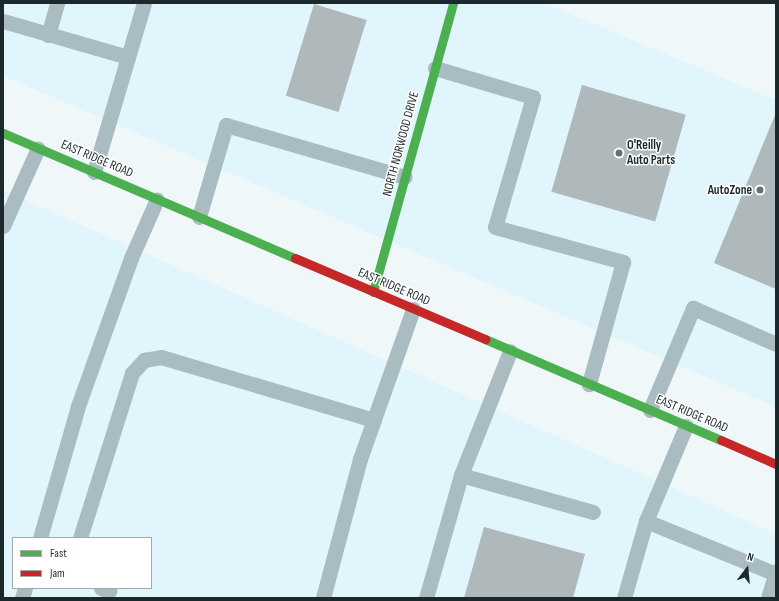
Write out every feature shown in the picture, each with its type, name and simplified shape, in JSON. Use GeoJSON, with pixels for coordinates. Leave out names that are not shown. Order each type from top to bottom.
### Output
{"type":"FeatureCollection","features":[{"type":"Feature","properties":{"kind":"main road","name":"NORTH NORWOOD DRIVE"},"geometry":{"type":"LineString","coordinates":[[373,292],[453,3]]}},
{"type":"Feature","properties":{"kind":"main road","name":"EAST RIDGE ROAD"},"geometry":{"type":"LineString","coordinates":[[3,133],[413,310],[776,464]]}},
{"type":"Feature","properties":{"kind":"lane"},"geometry":{"type":"LineString","coordinates":[[48,35],[57,3]]}},
{"type":"Feature","properties":{"kind":"lane"},"geometry":{"type":"LineString","coordinates":[[94,172],[144,3]]}},
{"type":"Feature","properties":{"kind":"lane"},"geometry":{"type":"LineString","coordinates":[[3,21],[128,57]]}},
{"type":"Feature","properties":{"kind":"lane"},"geometry":{"type":"LineString","coordinates":[[435,68],[533,96],[494,227],[623,262],[589,384]]}},
{"type":"Feature","properties":{"kind":"lane"},"geometry":{"type":"LineString","coordinates":[[199,217],[226,125],[405,177]]}},
{"type":"Feature","properties":{"kind":"lane"},"geometry":{"type":"LineString","coordinates":[[3,226],[38,148]]}},
{"type":"Feature","properties":{"kind":"lane"},"geometry":{"type":"LineString","coordinates":[[40,537],[78,406],[131,258],[157,199]]}},
{"type":"Feature","properties":{"kind":"lane"},"geometry":{"type":"LineString","coordinates":[[650,410],[693,308],[776,344]]}},
{"type":"Feature","properties":{"kind":"lane"},"geometry":{"type":"LineString","coordinates":[[323,598],[374,420],[413,310]]}},
{"type":"Feature","properties":{"kind":"lane"},"geometry":{"type":"LineString","coordinates":[[426,598],[461,475],[510,351]]}},
{"type":"Feature","properties":{"kind":"lane"},"geometry":{"type":"LineString","coordinates":[[80,537],[132,373],[144,360],[161,357],[374,420]]}},
{"type":"Feature","properties":{"kind":"lane"},"geometry":{"type":"LineString","coordinates":[[624,598],[646,521],[686,426]]}},
{"type":"Feature","properties":{"kind":"lane"},"geometry":{"type":"LineString","coordinates":[[461,475],[592,512]]}},
{"type":"Feature","properties":{"kind":"lane"},"geometry":{"type":"LineString","coordinates":[[646,521],[776,573],[768,598]]}},
{"type":"Feature","properties":{"kind":"shaded area"},"geometry":{"type":"Polygon","coordinates":[[[3,3],[544,3],[776,100],[776,407],[3,76],[3,3]]]}},
{"type":"Feature","properties":{"kind":"shaded area"},"geometry":{"type":"Polygon","coordinates":[[[3,190],[776,534],[776,598],[3,598],[3,190]]]}},
{"type":"Feature","properties":{"kind":"building"},"geometry":{"type":"Polygon","coordinates":[[[314,4],[367,20],[339,112],[286,96],[314,4]]]}},
{"type":"Feature","properties":{"kind":"building","name":"O'Reilly Auto Parts"},"geometry":{"type":"Polygon","coordinates":[[[582,85],[686,115],[655,221],[551,192],[582,85]]]}},
{"type":"Feature","properties":{"kind":"building","name":"AutoZone"},"geometry":{"type":"Polygon","coordinates":[[[776,115],[776,289],[714,263],[776,115]]]}},
{"type":"Feature","properties":{"kind":"building"},"geometry":{"type":"Polygon","coordinates":[[[484,527],[585,554],[573,598],[464,598],[484,527]]]}},
{"type":"Feature","properties":{"kind":"traffic: fast"},"geometry":{"type":"LineString","coordinates":[[373,292],[453,3]]}},
{"type":"Feature","properties":{"kind":"traffic: fast"},"geometry":{"type":"LineString","coordinates":[[3,133],[295,258]]}},
{"type":"Feature","properties":{"kind":"traffic: fast"},"geometry":{"type":"LineString","coordinates":[[485,339],[721,440]]}},
{"type":"Feature","properties":{"kind":"traffic: jam"},"geometry":{"type":"LineString","coordinates":[[295,258],[485,339]]}},
{"type":"Feature","properties":{"kind":"traffic: jam"},"geometry":{"type":"LineString","coordinates":[[721,440],[776,464]]}},
{"type":"Feature","properties":{"kind":"place","name":"O'Reilly Auto Parts"},"geometry":{"type":"Point","coordinates":[619,153]}},
{"type":"Feature","properties":{"kind":"place","name":"AutoZone"},"geometry":{"type":"Point","coordinates":[760,190]}}]}
